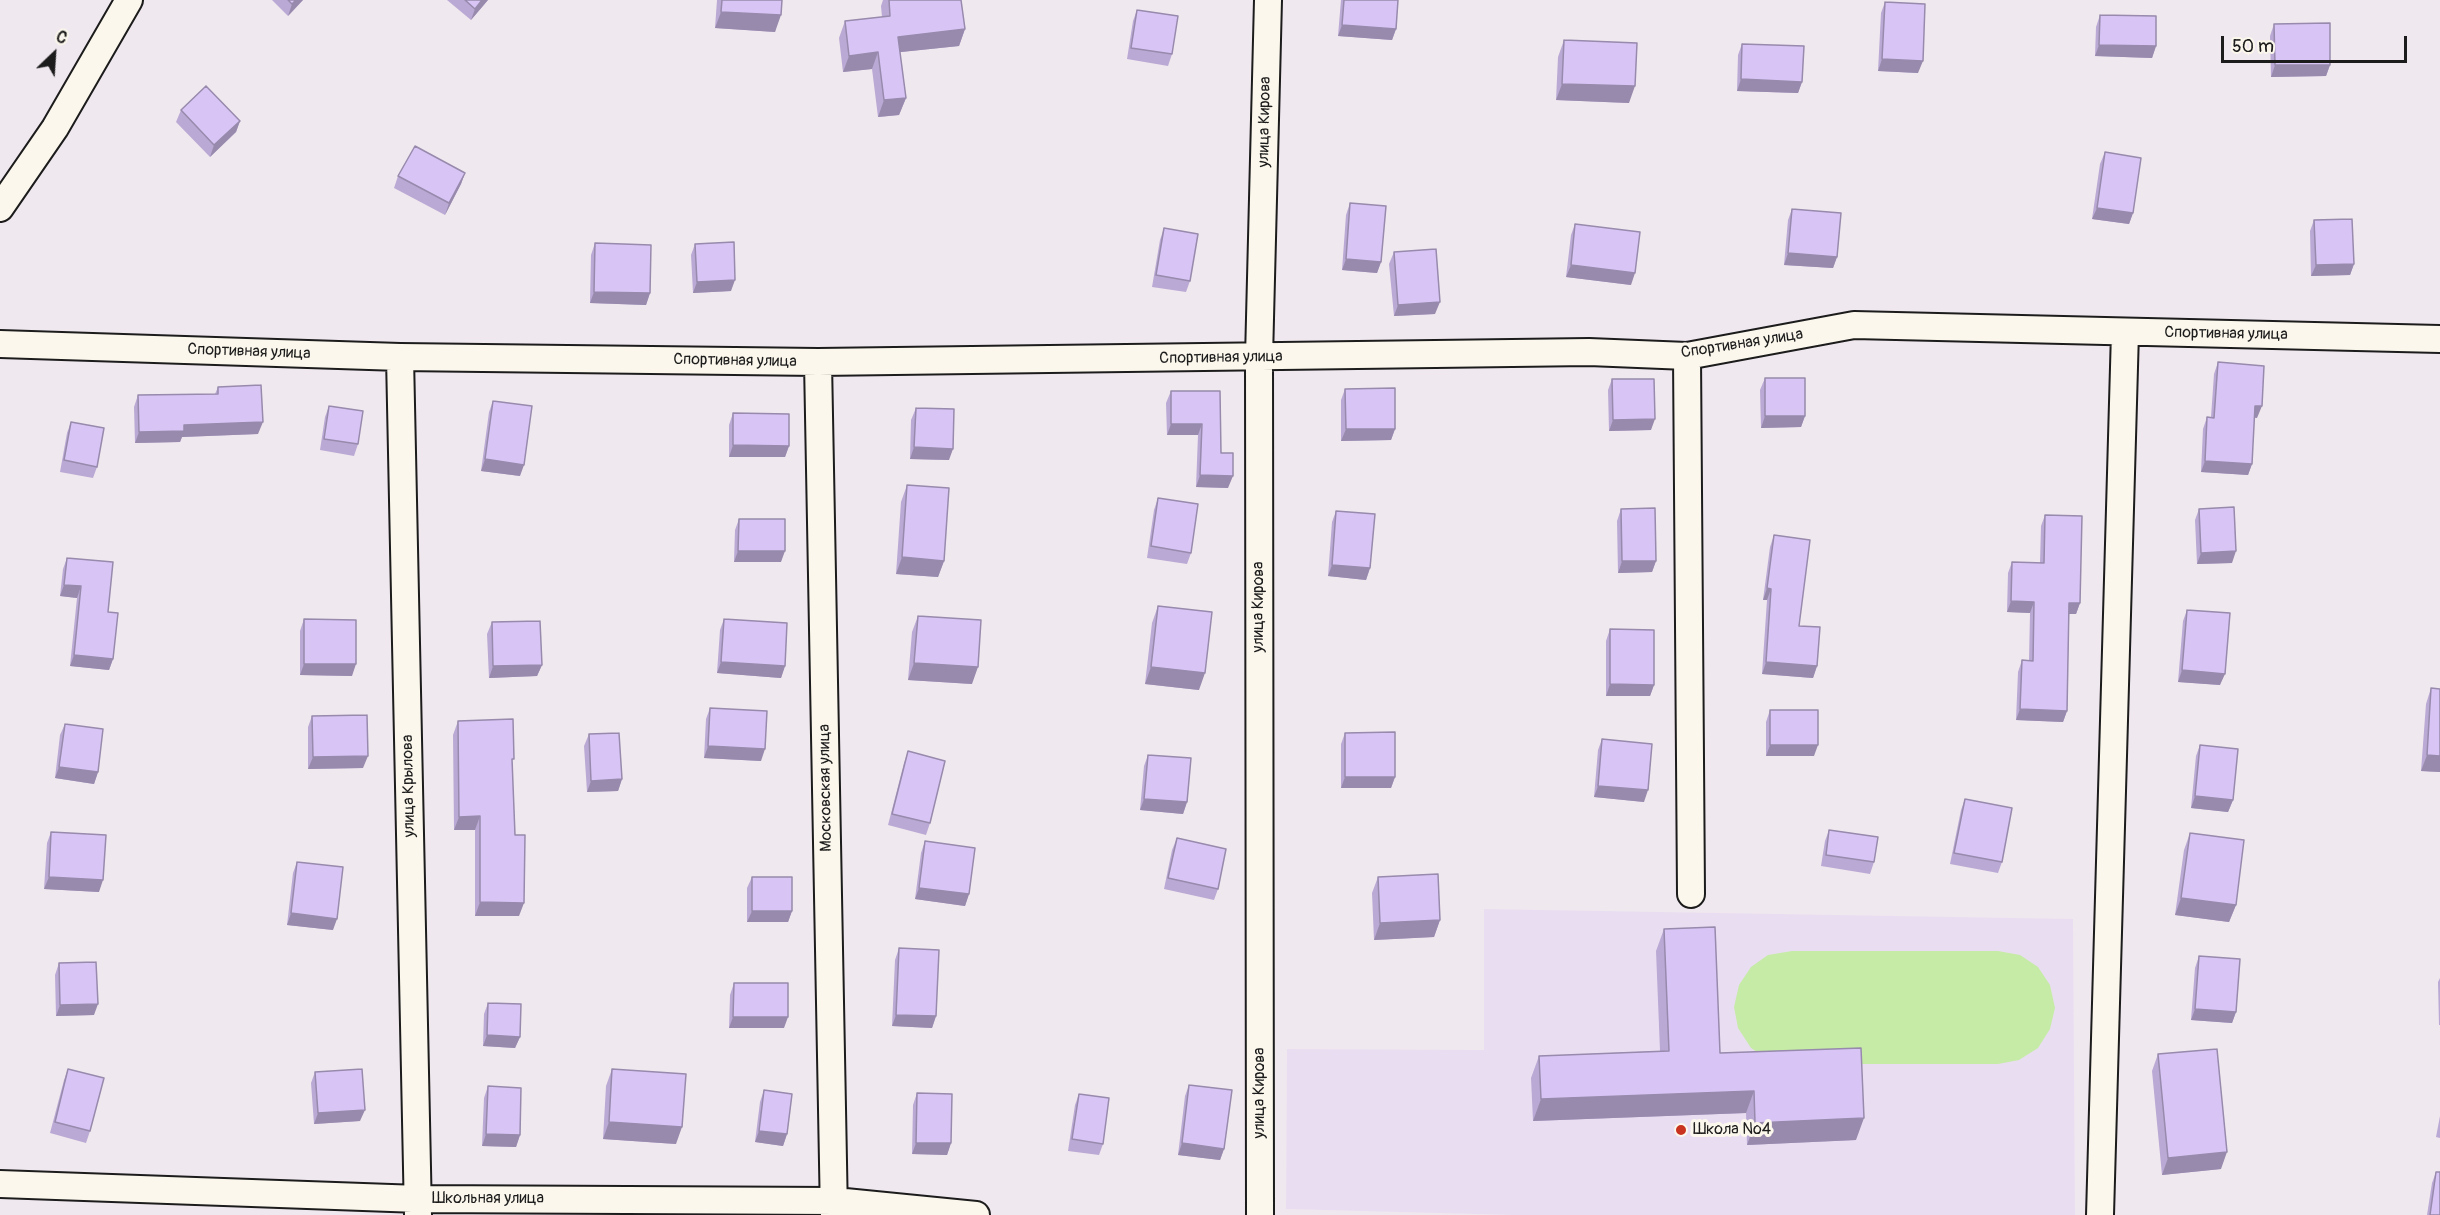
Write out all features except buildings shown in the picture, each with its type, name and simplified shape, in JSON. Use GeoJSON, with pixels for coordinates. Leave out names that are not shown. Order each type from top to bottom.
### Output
{"type":"FeatureCollection","features":[{"type":"Feature","properties":{"kind":"street"},"geometry":{"type":"LineString","coordinates":[[0,208],[55,128],[129,0]]}},
{"type":"Feature","properties":{"kind":"street","name":"улица Кирова"},"geometry":{"type":"LineString","coordinates":[[1260,1215],[1259,358],[1268,0]]}},
{"type":"Feature","properties":{"kind":"street","name":"Спортивная улица"},"geometry":{"type":"LineString","coordinates":[[0,344],[400,357],[818,362],[1589,352],[1687,356],[1854,326],[2440,339]]}},
{"type":"Feature","properties":{"kind":"street"},"geometry":{"type":"LineString","coordinates":[[2100,1215],[2125,332]]}},
{"type":"Feature","properties":{"kind":"street"},"geometry":{"type":"LineString","coordinates":[[1687,356],[1690,894]]}},
{"type":"Feature","properties":{"kind":"street","name":"улица Крылова"},"geometry":{"type":"LineString","coordinates":[[400,357],[418,1207]]}},
{"type":"Feature","properties":{"kind":"street","name":"Московская улица"},"geometry":{"type":"LineString","coordinates":[[818,362],[835,1208]]}},
{"type":"Feature","properties":{"kind":"street","name":"Школьная улица"},"geometry":{"type":"LineString","coordinates":[[0,1184],[418,1207],[835,1208],[976,1215]]}},
{"type":"Feature","properties":{"kind":"shaded area","name":"Школа №4"},"geometry":{"type":"Polygon","coordinates":[[[1484,909],[2073,919],[2075,1215],[1513,1215],[1286,1209],[1287,1049],[1484,1050],[1484,909]]]}},
{"type":"Feature","properties":{"kind":"green space"},"geometry":{"type":"Polygon","coordinates":[[[1792,951],[1998,951],[2020,955],[2038,967],[2050,985],[2055,1008],[2050,1029],[2038,1048],[2019,1060],[1998,1064],[1792,1064],[1769,1060],[1751,1048],[1738,1028],[1734,1007],[1739,985],[1751,967],[1768,955],[1792,951]]]}},
{"type":"Feature","properties":{"kind":"place","name":"Школа №4"},"geometry":{"type":"Point","coordinates":[1681,1130]}}]}
